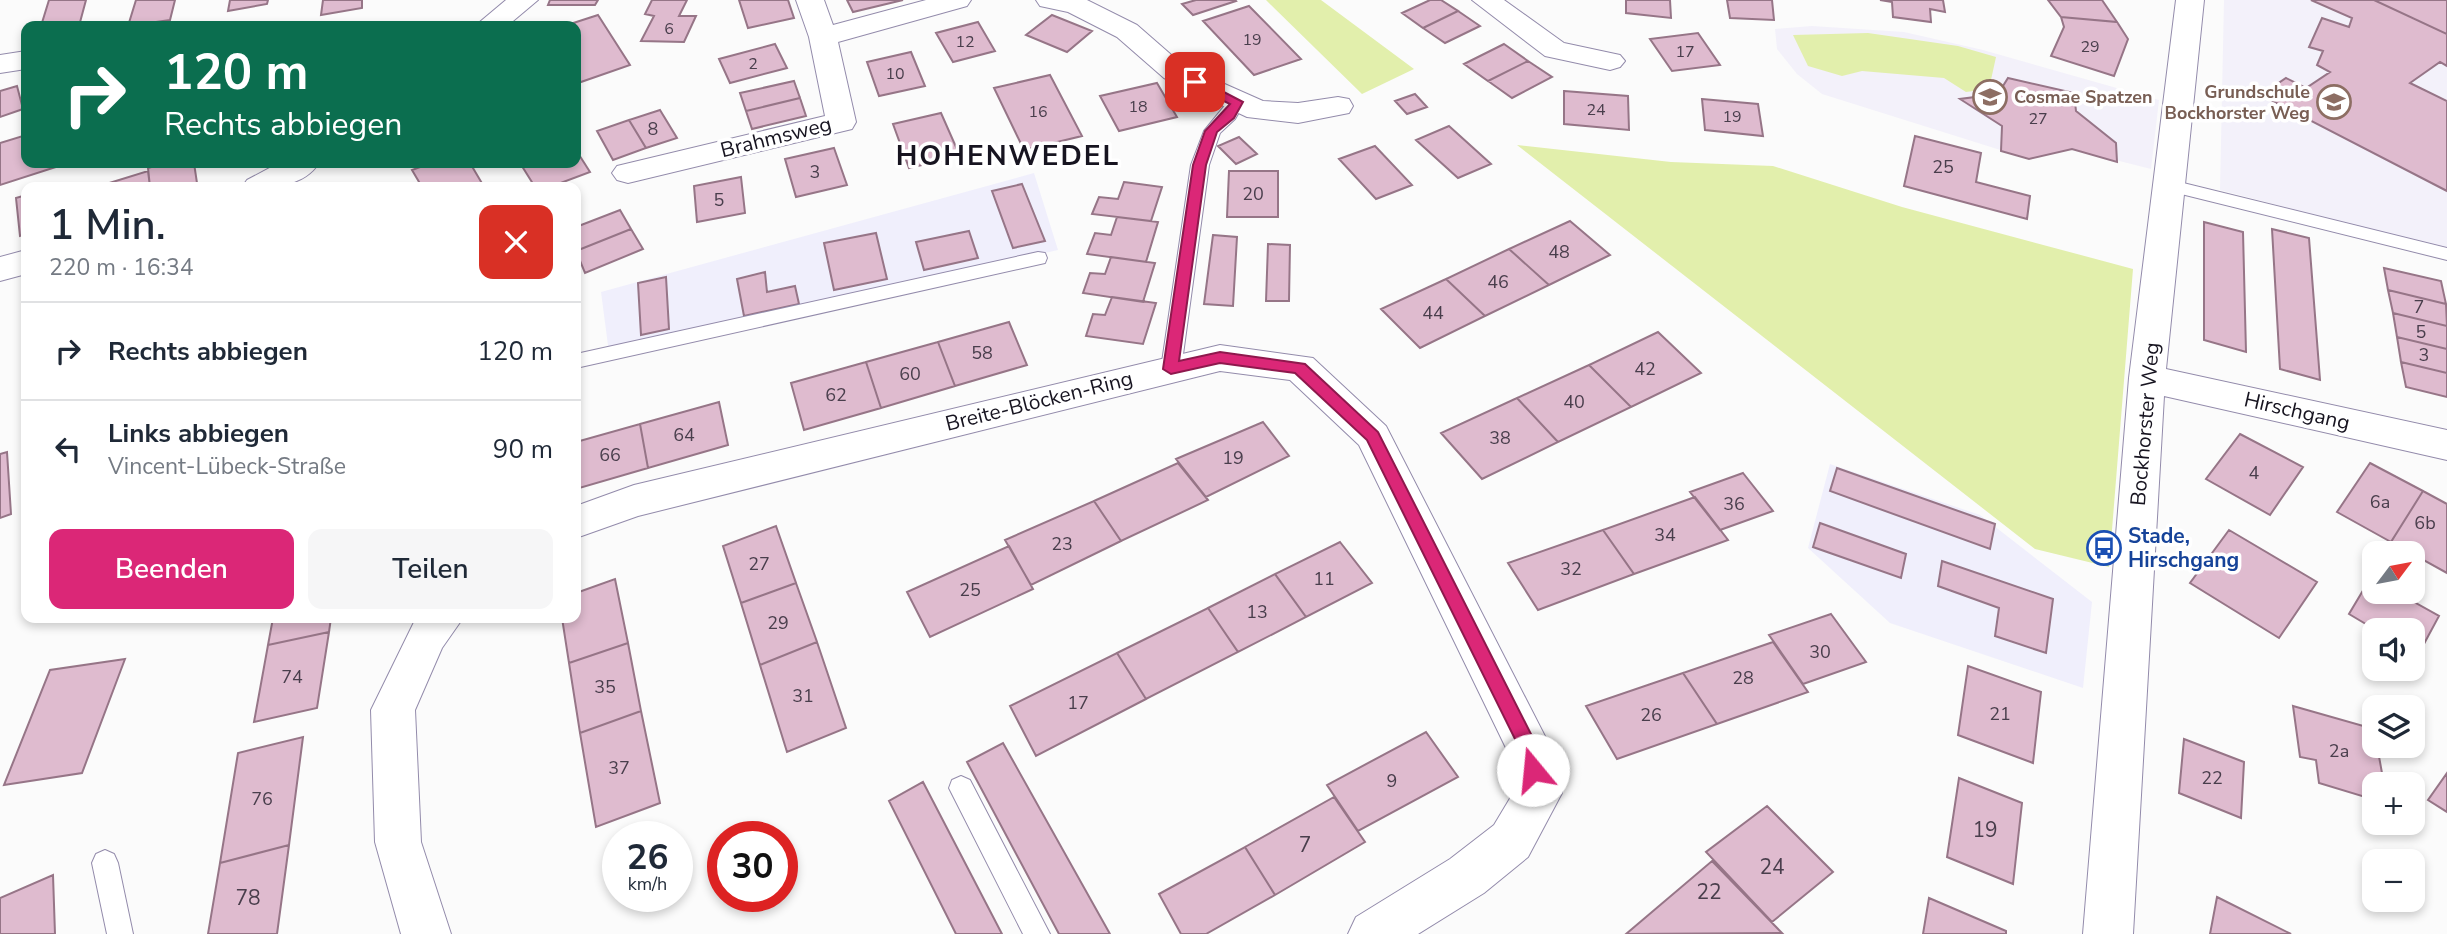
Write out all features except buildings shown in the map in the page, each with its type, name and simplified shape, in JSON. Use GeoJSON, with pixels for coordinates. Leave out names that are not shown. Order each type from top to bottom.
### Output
{"type":"FeatureCollection","features":[{"type":"Feature","properties":{"kind":"street"},"geometry":{"type":"LineString","coordinates":[[496,21],[524,0]]}},
{"type":"Feature","properties":{"kind":"street"},"geometry":{"type":"LineString","coordinates":[[810,0],[823,37],[957,0]]}},
{"type":"Feature","properties":{"kind":"street"},"geometry":{"type":"LineString","coordinates":[[1050,0],[1077,6],[1127,31],[1174,72],[1258,110],[1298,114],[1338,106]]}},
{"type":"Feature","properties":{"kind":"street"},"geometry":{"type":"LineString","coordinates":[[1486,0],[1555,50],[1610,61]]}},
{"type":"Feature","properties":{"kind":"street","name":"Bockhorster Weg"},"geometry":{"type":"LineString","coordinates":[[2108,934],[2147,378],[2171,186],[2190,0]]}},
{"type":"Feature","properties":{"kind":"street","name":"Brahmsweg"},"geometry":{"type":"LineString","coordinates":[[628,173],[841,122],[823,37]]}},
{"type":"Feature","properties":{"kind":"street"},"geometry":{"type":"LineString","coordinates":[[0,64],[21,61]]}},
{"type":"Feature","properties":{"kind":"street"},"geometry":{"type":"LineString","coordinates":[[267,182],[294,168]]}},
{"type":"Feature","properties":{"kind":"street"},"geometry":{"type":"LineString","coordinates":[[0,269],[21,263]]}},
{"type":"Feature","properties":{"kind":"street","name":"Breite-Blöcken-Ring"},"geometry":{"type":"LineString","coordinates":[[581,520],[634,501],[1220,358],[1300,368],[1373,436],[1528,746],[1539,793],[1511,841],[1466,876],[1373,934]]}},
{"type":"Feature","properties":{"kind":"street","name":"Hirschgang"},"geometry":{"type":"LineString","coordinates":[[2147,378],[2447,444]]}},
{"type":"Feature","properties":{"kind":"street"},"geometry":{"type":"LineString","coordinates":[[426,934],[398,842],[393,710],[431,624]]}},
{"type":"Feature","properties":{"kind":"lane"},"geometry":{"type":"LineString","coordinates":[[1171,369],[1200,165],[1212,131],[1229,115],[1237,102]]}},
{"type":"Feature","properties":{"kind":"lane"},"geometry":{"type":"LineString","coordinates":[[2171,186],[2447,254]]}},
{"type":"Feature","properties":{"kind":"lane"},"geometry":{"type":"LineString","coordinates":[[581,361],[1038,258]]}},
{"type":"Feature","properties":{"kind":"lane"},"geometry":{"type":"LineString","coordinates":[[961,788],[1037,934]]}},
{"type":"Feature","properties":{"kind":"lane"},"geometry":{"type":"LineString","coordinates":[[105,863],[120,934]]}},
{"type":"Feature","properties":{"kind":"shaded area","name":"Grundschule Bockhorster Weg"},"geometry":{"type":"Polygon","coordinates":[[[2224,0],[2447,0],[2447,249],[2220,190],[2224,0]]]}},
{"type":"Feature","properties":{"kind":"shaded area","name":"Cosmae Spatzen"},"geometry":{"type":"Polygon","coordinates":[[[1812,26],[1904,32],[1983,50],[2159,100],[2151,169],[2072,149],[2029,159],[1822,94],[1797,74],[1777,49],[1775,29],[1812,26]]]}},
{"type":"Feature","properties":{"kind":"shaded area"},"geometry":{"type":"Polygon","coordinates":[[[1034,173],[1058,250],[609,353],[601,292],[1034,173]]]}},
{"type":"Feature","properties":{"kind":"shaded area"},"geometry":{"type":"Polygon","coordinates":[[[1830,464],[1980,515],[2092,602],[2083,688],[1890,623],[1808,548],[1830,464]]]}},
{"type":"Feature","properties":{"kind":"green space"},"geometry":{"type":"Polygon","coordinates":[[[1266,0],[1321,0],[1414,69],[1362,94],[1266,0]]]}},
{"type":"Feature","properties":{"kind":"green space"},"geometry":{"type":"Polygon","coordinates":[[[1868,33],[1958,46],[1996,57],[1989,89],[1966,92],[1944,78],[1862,71],[1842,76],[1808,66],[1793,35],[1868,33]]]}},
{"type":"Feature","properties":{"kind":"green space"},"geometry":{"type":"Polygon","coordinates":[[[1517,145],[1671,162],[1773,166],[1902,207],[2133,269],[2109,567],[2035,549],[1517,145]]]}},
{"type":"Feature","properties":{"kind":"place","name":"Cosmae Spatzen"},"geometry":{"type":"Point","coordinates":[1990,97]}},
{"type":"Feature","properties":{"kind":"place","name":"Grundschule Bockhorster Weg"},"geometry":{"type":"Point","coordinates":[2334,102]}},
{"type":"Feature","properties":{"kind":"place","name":"Stade, Hirschgang"},"geometry":{"type":"Point","coordinates":[2104,548]}},
{"type":"Feature","properties":{"kind":"district","name":"HOHENWEDEL"},"geometry":{"type":"Point","coordinates":[1008,156]}},
{"type":"Feature","properties":{"kind":"route"},"geometry":{"type":"LineString","coordinates":[[1195,82],[1237,102],[1229,115],[1212,131],[1200,165],[1171,369],[1220,358],[1300,368],[1373,436],[1528,746],[1533,770]]}}]}
